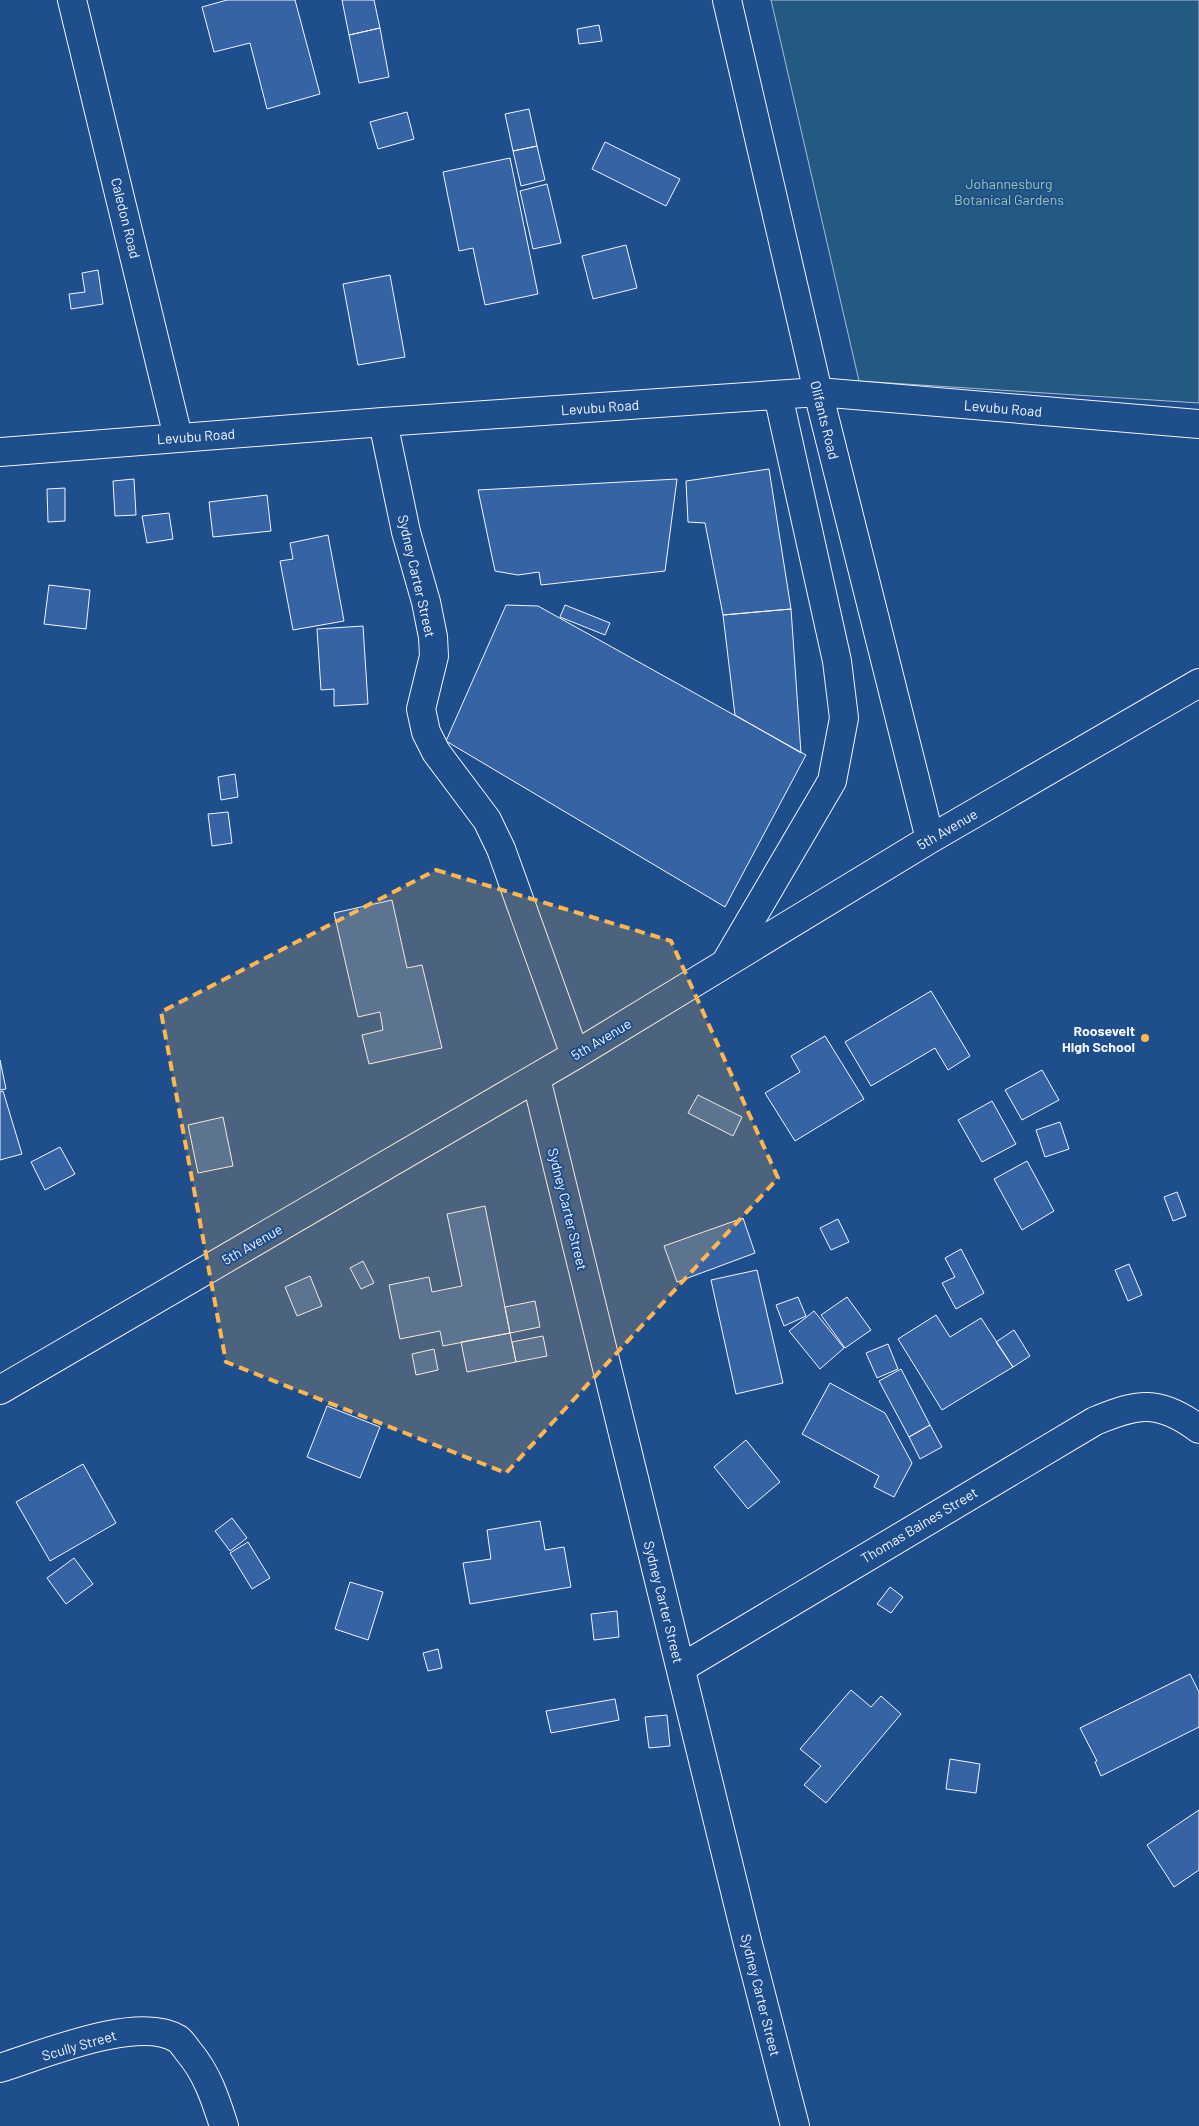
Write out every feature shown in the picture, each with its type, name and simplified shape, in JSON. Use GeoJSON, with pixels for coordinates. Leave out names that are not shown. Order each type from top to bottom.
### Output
{"type":"FeatureCollection","features":[{"type":"Feature","properties":{"kind":"street","name":"Caledon Road"},"geometry":{"type":"LineString","coordinates":[[72,0],[143,286],[178,437]]}},
{"type":"Feature","properties":{"kind":"street","name":"Olifants Road"},"geometry":{"type":"LineString","coordinates":[[727,0],[818,392],[930,839]]}},
{"type":"Feature","properties":{"kind":"street","name":"Levubu Road"},"geometry":{"type":"LineString","coordinates":[[0,452],[178,437],[818,392],[1199,424]]}},
{"type":"Feature","properties":{"kind":"street"},"geometry":{"type":"LineString","coordinates":[[725,964],[832,781],[844,718],[837,661],[778,395]]}},
{"type":"Feature","properties":{"kind":"street","name":"Sydney Carter Street"},"geometry":{"type":"LineString","coordinates":[[383,422],[406,532],[426,602],[433,637],[434,656],[421,709],[426,732],[440,758],[487,820],[502,849],[575,1055]]}},
{"type":"Feature","properties":{"kind":"street","name":"5th Avenue"},"geometry":{"type":"LineString","coordinates":[[0,1390],[536,1078],[930,839],[1199,683]]}},
{"type":"Feature","properties":{"kind":"street","name":"Sydney Carter Street"},"geometry":{"type":"LineString","coordinates":[[536,1078],[680,1668],[795,2126]]}},
{"type":"Feature","properties":{"kind":"street","name":"Thomas Baines Street"},"geometry":{"type":"LineString","coordinates":[[680,1668],[1095,1421],[1120,1411],[1141,1406],[1165,1410],[1183,1417],[1199,1429]]}},
{"type":"Feature","properties":{"kind":"street","name":"Scully Street"},"geometry":{"type":"LineString","coordinates":[[0,2068],[110,2034],[142,2031],[165,2034],[179,2040],[201,2066],[212,2089],[224,2126]]}},
{"type":"Feature","properties":{"kind":"highlighted area"},"geometry":{"type":"Polygon","coordinates":[[[436,870],[671,941],[778,1178],[506,1473],[226,1362],[161,1012],[436,870]]]}},
{"type":"Feature","properties":{"kind":"green space","name":"Johannesburg Botanical Gardens"},"geometry":{"type":"Polygon","coordinates":[[[771,0],[1199,0],[1199,403],[859,381],[771,0]]]}},
{"type":"Feature","properties":{"kind":"building"},"geometry":{"type":"Polygon","coordinates":[[[227,0],[295,0],[320,94],[267,109],[250,43],[214,52],[202,7],[227,0]]]}},
{"type":"Feature","properties":{"kind":"building"},"geometry":{"type":"Polygon","coordinates":[[[342,0],[374,0],[380,28],[349,35],[342,0]]]}},
{"type":"Feature","properties":{"kind":"building"},"geometry":{"type":"Polygon","coordinates":[[[599,25],[602,41],[579,44],[577,29],[599,25]]]}},
{"type":"Feature","properties":{"kind":"building"},"geometry":{"type":"Polygon","coordinates":[[[380,28],[389,77],[359,83],[349,35],[380,28]]]}},
{"type":"Feature","properties":{"kind":"building"},"geometry":{"type":"Polygon","coordinates":[[[529,109],[537,146],[513,151],[505,114],[529,109]]]}},
{"type":"Feature","properties":{"kind":"building"},"geometry":{"type":"Polygon","coordinates":[[[407,112],[414,139],[378,149],[370,122],[407,112]]]}},
{"type":"Feature","properties":{"kind":"building"},"geometry":{"type":"Polygon","coordinates":[[[605,142],[680,179],[666,206],[592,169],[605,142]]]}},
{"type":"Feature","properties":{"kind":"building"},"geometry":{"type":"Polygon","coordinates":[[[537,146],[545,180],[521,186],[513,151],[537,146]]]}},
{"type":"Feature","properties":{"kind":"building"},"geometry":{"type":"Polygon","coordinates":[[[510,158],[538,294],[485,305],[473,248],[459,251],[443,172],[510,158]]]}},
{"type":"Feature","properties":{"kind":"building"},"geometry":{"type":"Polygon","coordinates":[[[547,184],[561,243],[533,249],[520,191],[547,184]]]}},
{"type":"Feature","properties":{"kind":"building"},"geometry":{"type":"Polygon","coordinates":[[[626,245],[637,288],[593,299],[582,256],[626,245]]]}},
{"type":"Feature","properties":{"kind":"building"},"geometry":{"type":"Polygon","coordinates":[[[98,270],[103,304],[71,309],[69,294],[85,292],[82,273],[98,270]]]}},
{"type":"Feature","properties":{"kind":"building"},"geometry":{"type":"Polygon","coordinates":[[[390,275],[405,357],[358,365],[343,284],[390,275]]]}},
{"type":"Feature","properties":{"kind":"building"},"geometry":{"type":"Polygon","coordinates":[[[769,469],[791,609],[723,615],[705,523],[688,522],[686,481],[769,469]]]}},
{"type":"Feature","properties":{"kind":"building"},"geometry":{"type":"Polygon","coordinates":[[[134,479],[136,515],[115,516],[113,481],[134,479]]]}},
{"type":"Feature","properties":{"kind":"building"},"geometry":{"type":"Polygon","coordinates":[[[677,479],[665,571],[541,585],[539,572],[518,575],[495,571],[478,490],[677,479]]]}},
{"type":"Feature","properties":{"kind":"building"},"geometry":{"type":"Polygon","coordinates":[[[65,488],[65,521],[48,522],[47,489],[65,488]]]}},
{"type":"Feature","properties":{"kind":"building"},"geometry":{"type":"Polygon","coordinates":[[[267,495],[271,531],[213,537],[209,502],[267,495]]]}},
{"type":"Feature","properties":{"kind":"building"},"geometry":{"type":"Polygon","coordinates":[[[169,513],[173,539],[147,543],[142,516],[169,513]]]}},
{"type":"Feature","properties":{"kind":"building"},"geometry":{"type":"Polygon","coordinates":[[[328,535],[344,621],[293,630],[280,561],[293,559],[290,543],[328,535]]]}},
{"type":"Feature","properties":{"kind":"building"},"geometry":{"type":"Polygon","coordinates":[[[49,585],[90,590],[86,629],[44,624],[49,585]]]}},
{"type":"Feature","properties":{"kind":"building"},"geometry":{"type":"Polygon","coordinates":[[[506,605],[538,606],[806,755],[725,907],[446,741],[506,605]]]}},
{"type":"Feature","properties":{"kind":"building"},"geometry":{"type":"Polygon","coordinates":[[[565,605],[610,623],[605,635],[560,617],[565,605]]]}},
{"type":"Feature","properties":{"kind":"building"},"geometry":{"type":"Polygon","coordinates":[[[791,609],[801,753],[735,715],[723,615],[791,609]]]}},
{"type":"Feature","properties":{"kind":"building"},"geometry":{"type":"Polygon","coordinates":[[[363,626],[368,704],[334,706],[334,689],[321,690],[317,629],[363,626]]]}},
{"type":"Feature","properties":{"kind":"building"},"geometry":{"type":"Polygon","coordinates":[[[235,774],[238,797],[221,800],[218,777],[235,774]]]}},
{"type":"Feature","properties":{"kind":"building"},"geometry":{"type":"Polygon","coordinates":[[[228,812],[232,843],[212,846],[208,814],[228,812]]]}},
{"type":"Feature","properties":{"kind":"building"},"geometry":{"type":"Polygon","coordinates":[[[392,900],[407,968],[422,965],[442,1048],[369,1064],[362,1035],[383,1030],[380,1012],[358,1017],[334,913],[392,900]]]}},
{"type":"Feature","properties":{"kind":"building"},"geometry":{"type":"Polygon","coordinates":[[[931,991],[970,1056],[948,1070],[935,1048],[871,1086],[845,1042],[931,991]]]}},
{"type":"Feature","properties":{"kind":"building"},"geometry":{"type":"Polygon","coordinates":[[[825,1036],[864,1099],[795,1141],[765,1093],[800,1072],[791,1056],[825,1036]]]}},
{"type":"Feature","properties":{"kind":"building"},"geometry":{"type":"Polygon","coordinates":[[[0,1060],[6,1089],[0,1090],[0,1060]]]}},
{"type":"Feature","properties":{"kind":"building"},"geometry":{"type":"Polygon","coordinates":[[[1042,1070],[1059,1100],[1022,1120],[1005,1090],[1042,1070]]]}},
{"type":"Feature","properties":{"kind":"building"},"geometry":{"type":"Polygon","coordinates":[[[3,1091],[22,1154],[0,1160],[0,1092],[3,1091]]]}},
{"type":"Feature","properties":{"kind":"building"},"geometry":{"type":"Polygon","coordinates":[[[698,1095],[742,1117],[733,1136],[688,1113],[698,1095]]]}},
{"type":"Feature","properties":{"kind":"building"},"geometry":{"type":"Polygon","coordinates":[[[992,1101],[1016,1144],[982,1162],[958,1120],[992,1101]]]}},
{"type":"Feature","properties":{"kind":"building"},"geometry":{"type":"Polygon","coordinates":[[[223,1117],[233,1166],[198,1173],[188,1125],[223,1117]]]}},
{"type":"Feature","properties":{"kind":"building"},"geometry":{"type":"Polygon","coordinates":[[[1060,1122],[1069,1149],[1045,1157],[1036,1130],[1060,1122]]]}},
{"type":"Feature","properties":{"kind":"building"},"geometry":{"type":"Polygon","coordinates":[[[60,1147],[75,1174],[45,1190],[31,1162],[60,1147]]]}},
{"type":"Feature","properties":{"kind":"building"},"geometry":{"type":"Polygon","coordinates":[[[1027,1161],[1054,1211],[1022,1230],[994,1179],[1027,1161]]]}},
{"type":"Feature","properties":{"kind":"building"},"geometry":{"type":"Polygon","coordinates":[[[1177,1192],[1186,1216],[1173,1221],[1164,1197],[1177,1192]]]}},
{"type":"Feature","properties":{"kind":"building"},"geometry":{"type":"Polygon","coordinates":[[[485,1206],[510,1333],[443,1346],[440,1331],[400,1339],[389,1285],[429,1277],[432,1292],[462,1286],[447,1214],[485,1206]]]}},
{"type":"Feature","properties":{"kind":"building"},"geometry":{"type":"Polygon","coordinates":[[[743,1218],[755,1253],[677,1282],[664,1246],[743,1218]]]}},
{"type":"Feature","properties":{"kind":"building"},"geometry":{"type":"Polygon","coordinates":[[[838,1219],[849,1242],[831,1250],[820,1228],[838,1219]]]}},
{"type":"Feature","properties":{"kind":"building"},"geometry":{"type":"Polygon","coordinates":[[[961,1249],[984,1293],[956,1309],[942,1283],[955,1277],[945,1258],[961,1249]]]}},
{"type":"Feature","properties":{"kind":"building"},"geometry":{"type":"Polygon","coordinates":[[[363,1261],[374,1283],[361,1289],[350,1268],[363,1261]]]}},
{"type":"Feature","properties":{"kind":"building"},"geometry":{"type":"Polygon","coordinates":[[[1129,1264],[1142,1295],[1128,1301],[1115,1270],[1129,1264]]]}},
{"type":"Feature","properties":{"kind":"building"},"geometry":{"type":"Polygon","coordinates":[[[757,1270],[783,1383],[736,1394],[711,1280],[757,1270]]]}},
{"type":"Feature","properties":{"kind":"building"},"geometry":{"type":"Polygon","coordinates":[[[310,1276],[322,1306],[297,1316],[285,1287],[310,1276]]]}},
{"type":"Feature","properties":{"kind":"building"},"geometry":{"type":"Polygon","coordinates":[[[798,1297],[806,1316],[784,1326],[776,1305],[798,1297]]]}},
{"type":"Feature","properties":{"kind":"building"},"geometry":{"type":"Polygon","coordinates":[[[847,1297],[871,1330],[845,1348],[821,1315],[847,1297]]]}},
{"type":"Feature","properties":{"kind":"building"},"geometry":{"type":"Polygon","coordinates":[[[535,1301],[540,1327],[510,1333],[505,1307],[535,1301]]]}},
{"type":"Feature","properties":{"kind":"building"},"geometry":{"type":"Polygon","coordinates":[[[814,1311],[844,1348],[820,1369],[789,1331],[814,1311]]]}},
{"type":"Feature","properties":{"kind":"building"},"geometry":{"type":"Polygon","coordinates":[[[936,1315],[950,1337],[981,1318],[1013,1367],[942,1410],[898,1339],[936,1315]]]}},
{"type":"Feature","properties":{"kind":"building"},"geometry":{"type":"Polygon","coordinates":[[[1014,1330],[1030,1356],[1013,1367],[996,1342],[1014,1330]]]}},
{"type":"Feature","properties":{"kind":"building"},"geometry":{"type":"Polygon","coordinates":[[[510,1333],[516,1362],[467,1372],[461,1342],[510,1333]]]}},
{"type":"Feature","properties":{"kind":"building"},"geometry":{"type":"Polygon","coordinates":[[[543,1336],[547,1356],[516,1362],[512,1342],[543,1336]]]}},
{"type":"Feature","properties":{"kind":"building"},"geometry":{"type":"Polygon","coordinates":[[[888,1344],[898,1369],[877,1378],[866,1353],[888,1344]]]}},
{"type":"Feature","properties":{"kind":"building"},"geometry":{"type":"Polygon","coordinates":[[[434,1349],[438,1370],[416,1375],[412,1354],[434,1349]]]}},
{"type":"Feature","properties":{"kind":"building"},"geometry":{"type":"Polygon","coordinates":[[[901,1369],[930,1425],[909,1437],[879,1381],[901,1369]]]}},
{"type":"Feature","properties":{"kind":"building"},"geometry":{"type":"Polygon","coordinates":[[[830,1383],[885,1413],[912,1463],[894,1497],[874,1487],[879,1476],[802,1434],[830,1383]]]}},
{"type":"Feature","properties":{"kind":"building"},"geometry":{"type":"Polygon","coordinates":[[[327,1406],[380,1427],[360,1478],[307,1457],[327,1406]]]}},
{"type":"Feature","properties":{"kind":"building"},"geometry":{"type":"Polygon","coordinates":[[[930,1425],[942,1447],[920,1459],[909,1437],[930,1425]]]}},
{"type":"Feature","properties":{"kind":"building"},"geometry":{"type":"Polygon","coordinates":[[[746,1440],[780,1482],[748,1509],[714,1467],[746,1440]]]}},
{"type":"Feature","properties":{"kind":"building"},"geometry":{"type":"Polygon","coordinates":[[[83,1464],[116,1523],[50,1561],[16,1502],[83,1464]]]}},
{"type":"Feature","properties":{"kind":"building"},"geometry":{"type":"Polygon","coordinates":[[[232,1518],[247,1538],[230,1551],[215,1531],[232,1518]]]}},
{"type":"Feature","properties":{"kind":"building"},"geometry":{"type":"Polygon","coordinates":[[[540,1521],[545,1550],[564,1547],[571,1587],[470,1604],[463,1563],[491,1559],[487,1530],[540,1521]]]}},
{"type":"Feature","properties":{"kind":"building"},"geometry":{"type":"Polygon","coordinates":[[[248,1542],[270,1578],[252,1589],[230,1553],[248,1542]]]}},
{"type":"Feature","properties":{"kind":"building"},"geometry":{"type":"Polygon","coordinates":[[[74,1558],[93,1584],[66,1604],[47,1578],[74,1558]]]}},
{"type":"Feature","properties":{"kind":"building"},"geometry":{"type":"Polygon","coordinates":[[[350,1582],[383,1592],[368,1640],[335,1629],[350,1582]]]}},
{"type":"Feature","properties":{"kind":"building"},"geometry":{"type":"Polygon","coordinates":[[[890,1587],[903,1597],[891,1613],[877,1604],[890,1587]]]}},
{"type":"Feature","properties":{"kind":"building"},"geometry":{"type":"Polygon","coordinates":[[[617,1611],[619,1637],[594,1640],[591,1614],[617,1611]]]}},
{"type":"Feature","properties":{"kind":"building"},"geometry":{"type":"Polygon","coordinates":[[[438,1649],[442,1668],[428,1671],[423,1653],[438,1649]]]}},
{"type":"Feature","properties":{"kind":"building"},"geometry":{"type":"Polygon","coordinates":[[[1190,1674],[1199,1692],[1199,1727],[1101,1776],[1095,1762],[1097,1761],[1080,1728],[1190,1674]]]}},
{"type":"Feature","properties":{"kind":"building"},"geometry":{"type":"Polygon","coordinates":[[[851,1690],[871,1707],[881,1696],[901,1714],[826,1803],[804,1785],[821,1766],[800,1749],[851,1690]]]}},
{"type":"Feature","properties":{"kind":"building"},"geometry":{"type":"Polygon","coordinates":[[[615,1699],[619,1720],[551,1733],[546,1711],[615,1699]]]}},
{"type":"Feature","properties":{"kind":"building"},"geometry":{"type":"Polygon","coordinates":[[[667,1715],[670,1746],[649,1748],[645,1717],[667,1715]]]}},
{"type":"Feature","properties":{"kind":"building"},"geometry":{"type":"Polygon","coordinates":[[[950,1759],[980,1764],[976,1793],[946,1789],[950,1759]]]}},
{"type":"Feature","properties":{"kind":"building"},"geometry":{"type":"Polygon","coordinates":[[[1199,1810],[1199,1870],[1174,1887],[1147,1845],[1199,1810]]]}},
{"type":"Feature","properties":{"kind":"place","name":"Roosevelt High School"},"geometry":{"type":"Point","coordinates":[1145,1038]}}]}
